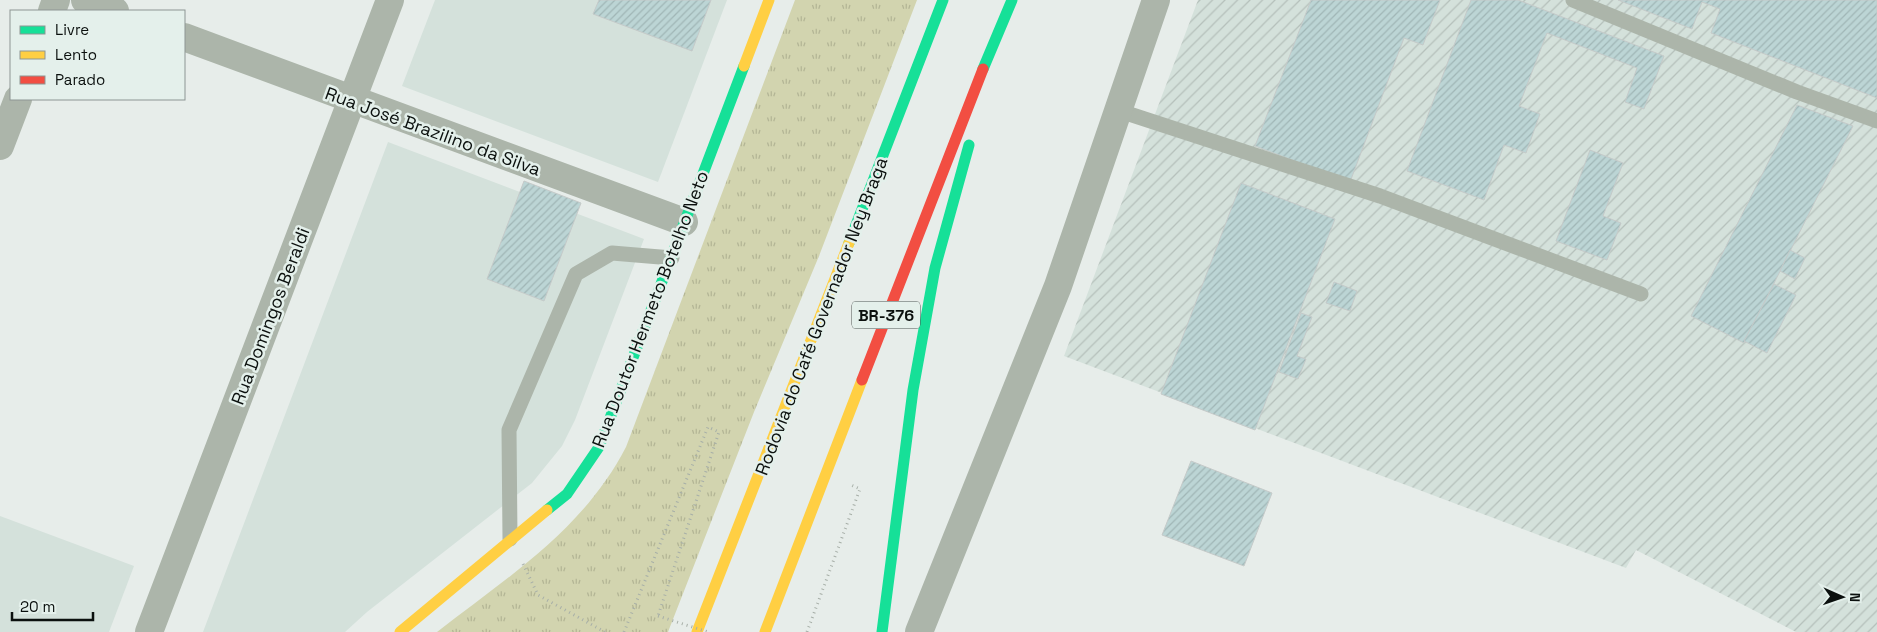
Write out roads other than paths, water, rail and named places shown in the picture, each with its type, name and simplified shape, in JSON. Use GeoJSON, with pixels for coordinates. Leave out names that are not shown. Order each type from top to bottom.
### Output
{"type":"FeatureCollection","features":[{"type":"Feature","properties":{"kind":"main road","name":"Rua Doutor Hermeto Botelho Neto"},"geometry":{"type":"LineString","coordinates":[[400,632],[510,539],[567,494],[599,447],[769,0]]}},
{"type":"Feature","properties":{"kind":"main road","name":"Rodovia do Café Governador Ney Braga"},"geometry":{"type":"LineString","coordinates":[[697,632],[943,0]]}},
{"type":"Feature","properties":{"kind":"main road"},"geometry":{"type":"LineString","coordinates":[[976,119],[1011,0]]}},
{"type":"Feature","properties":{"kind":"main road","name":"BR-376"},"geometry":{"type":"LineString","coordinates":[[765,632],[956,132],[1011,0]]}},
{"type":"Feature","properties":{"kind":"main road"},"geometry":{"type":"LineString","coordinates":[[882,632],[913,390],[935,268],[971,137]]}},
{"type":"Feature","properties":{"kind":"street"},"geometry":{"type":"LineString","coordinates":[[85,0],[112,10]]}},
{"type":"Feature","properties":{"kind":"street","name":"Rua Domingos Beraldi"},"geometry":{"type":"LineString","coordinates":[[149,632],[390,0]]}},
{"type":"Feature","properties":{"kind":"street"},"geometry":{"type":"LineString","coordinates":[[919,632],[1058,286],[1156,0]]}},
{"type":"Feature","properties":{"kind":"street","name":"Rua José Brazilino da Silva"},"geometry":{"type":"LineString","coordinates":[[185,37],[352,101],[684,222]]}},
{"type":"Feature","properties":{"kind":"street"},"geometry":{"type":"LineString","coordinates":[[0,146],[18,100]]}},
{"type":"Feature","properties":{"kind":"lane"},"geometry":{"type":"LineString","coordinates":[[1573,0],[1797,92],[1877,121]]}},
{"type":"Feature","properties":{"kind":"lane"},"geometry":{"type":"LineString","coordinates":[[1117,110],[1380,196],[1641,294]]}},
{"type":"Feature","properties":{"kind":"lane"},"geometry":{"type":"LineString","coordinates":[[510,539],[510,430],[576,274],[612,253],[672,258]]}}]}
